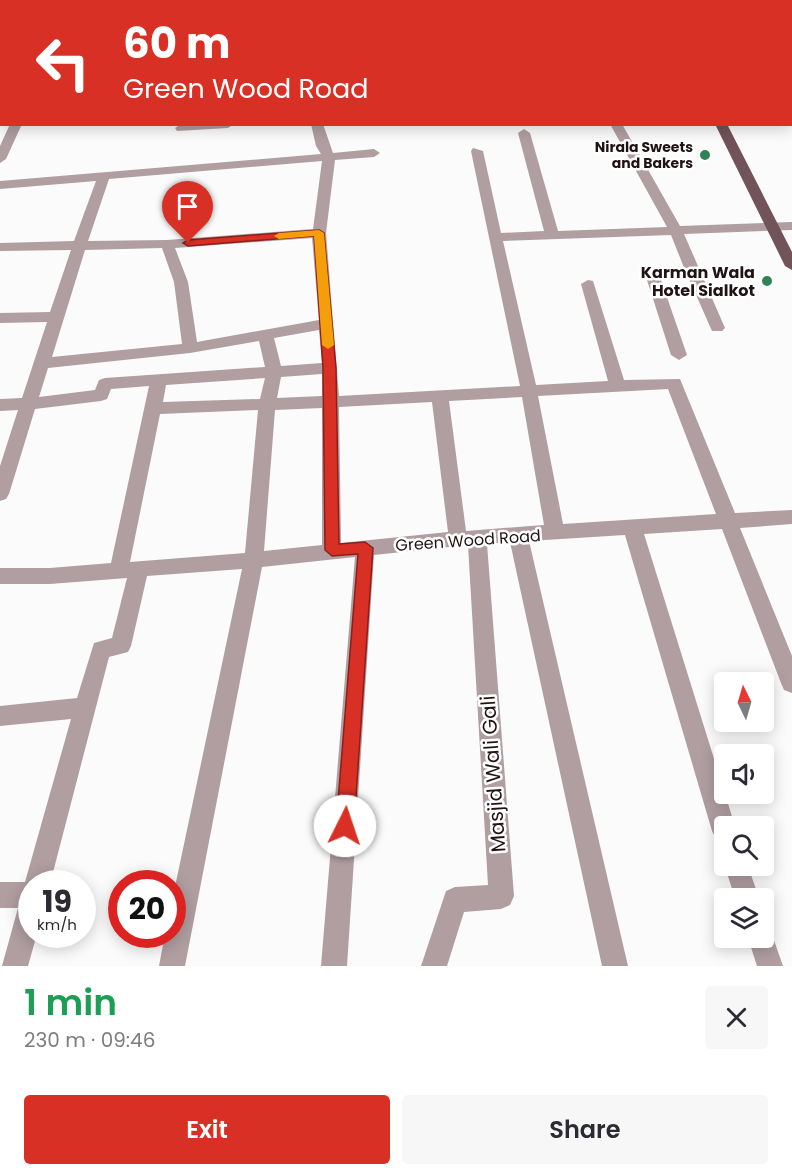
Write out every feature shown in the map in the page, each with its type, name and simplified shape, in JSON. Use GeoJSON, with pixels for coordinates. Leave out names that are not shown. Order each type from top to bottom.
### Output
{"type":"FeatureCollection","features":[{"type":"Feature","properties":{"kind":"main road"},"geometry":{"type":"LineString","coordinates":[[722,126],[792,266]]}},
{"type":"Feature","properties":{"kind":"street"},"geometry":{"type":"LineString","coordinates":[[0,159],[15,126]]}},
{"type":"Feature","properties":{"kind":"street"},"geometry":{"type":"LineString","coordinates":[[181,128],[204,126]]}},
{"type":"Feature","properties":{"kind":"street"},"geometry":{"type":"LineString","coordinates":[[317,126],[322,146],[329,157],[319,233],[330,368],[332,550]]}},
{"type":"Feature","properties":{"kind":"street"},"geometry":{"type":"LineString","coordinates":[[617,126],[676,231],[717,328]]}},
{"type":"Feature","properties":{"kind":"street"},"geometry":{"type":"LineString","coordinates":[[524,133],[552,234]]}},
{"type":"Feature","properties":{"kind":"street"},"geometry":{"type":"LineString","coordinates":[[477,151],[529,392],[555,533]]}},
{"type":"Feature","properties":{"kind":"street"},"geometry":{"type":"LineString","coordinates":[[0,185],[374,153]]}},
{"type":"Feature","properties":{"kind":"street"},"geometry":{"type":"LineString","coordinates":[[0,494],[79,246],[104,176]]}},
{"type":"Feature","properties":{"kind":"street"},"geometry":{"type":"LineString","coordinates":[[495,237],[792,226]]}},
{"type":"Feature","properties":{"kind":"street"},"geometry":{"type":"LineString","coordinates":[[0,247],[167,244],[319,233]]}},
{"type":"Feature","properties":{"kind":"street"},"geometry":{"type":"LineString","coordinates":[[167,244],[181,282],[190,348]]}},
{"type":"Feature","properties":{"kind":"street"},"geometry":{"type":"LineString","coordinates":[[679,354],[654,280],[655,276],[660,274],[694,274]]}},
{"type":"Feature","properties":{"kind":"street"},"geometry":{"type":"LineString","coordinates":[[588,284],[618,386]]}},
{"type":"Feature","properties":{"kind":"street"},"geometry":{"type":"LineString","coordinates":[[0,318],[57,317]]}},
{"type":"Feature","properties":{"kind":"street"},"geometry":{"type":"LineString","coordinates":[[42,363],[190,348],[326,324]]}},
{"type":"Feature","properties":{"kind":"street"},"geometry":{"type":"LineString","coordinates":[[172,966],[254,560],[267,404],[274,372],[265,335]]}},
{"type":"Feature","properties":{"kind":"street"},"geometry":{"type":"LineString","coordinates":[[0,405],[29,404],[101,395],[105,384],[330,368]]}},
{"type":"Feature","properties":{"kind":"street"},"geometry":{"type":"LineString","coordinates":[[41,870],[100,649],[121,646],[129,569],[159,380]]}},
{"type":"Feature","properties":{"kind":"street"},"geometry":{"type":"LineString","coordinates":[[153,408],[440,397],[674,382],[726,520],[792,683]]}},
{"type":"Feature","properties":{"kind":"street"},"geometry":{"type":"LineString","coordinates":[[440,397],[467,538]]}},
{"type":"Feature","properties":{"kind":"street","name":"Green Wood Road"},"geometry":{"type":"LineString","coordinates":[[0,576],[50,576],[254,560],[332,550],[467,538],[792,517]]}},
{"type":"Feature","properties":{"kind":"street"},"geometry":{"type":"LineString","coordinates":[[633,529],[719,816]]}},
{"type":"Feature","properties":{"kind":"street"},"geometry":{"type":"LineString","coordinates":[[518,536],[615,966]]}},
{"type":"Feature","properties":{"kind":"street","name":"Masjid Wali Gali"},"geometry":{"type":"LineString","coordinates":[[434,966],[455,900],[501,896],[467,538]]}},
{"type":"Feature","properties":{"kind":"street"},"geometry":{"type":"LineString","coordinates":[[334,966],[365,548]]}},
{"type":"Feature","properties":{"kind":"street"},"geometry":{"type":"LineString","coordinates":[[0,716],[86,707]]}},
{"type":"Feature","properties":{"kind":"street"},"geometry":{"type":"LineString","coordinates":[[0,895],[18,895]]}},
{"type":"Feature","properties":{"kind":"street"},"geometry":{"type":"LineString","coordinates":[[15,966],[20,948]]}},
{"type":"Feature","properties":{"kind":"street"},"geometry":{"type":"LineString","coordinates":[[764,948],[770,966]]}},
{"type":"Feature","properties":{"kind":"slow traffic"},"geometry":{"type":"LineString","coordinates":[[279,236],[319,233],[328,345]]}},
{"type":"Feature","properties":{"kind":"place","name":"Nirala Sweets and Bakers"},"geometry":{"type":"Point","coordinates":[705,155]}},
{"type":"Feature","properties":{"kind":"place","name":"Karman Wala Hotel Sialkot"},"geometry":{"type":"Point","coordinates":[767,281]}},
{"type":"Feature","properties":{"kind":"route"},"geometry":{"type":"LineString","coordinates":[[188,243],[319,233],[330,368],[332,550],[365,548],[345,826]]}}]}
